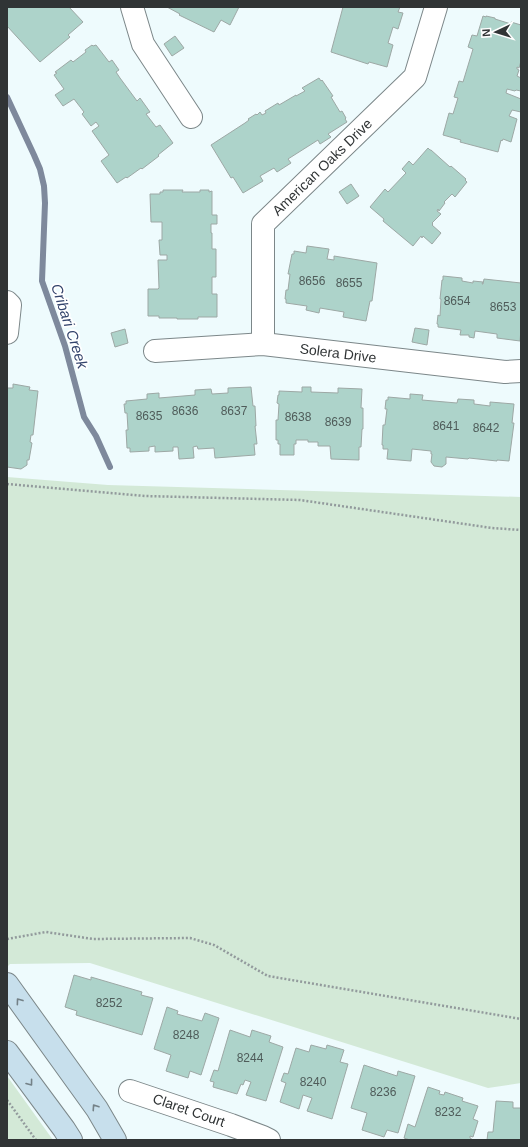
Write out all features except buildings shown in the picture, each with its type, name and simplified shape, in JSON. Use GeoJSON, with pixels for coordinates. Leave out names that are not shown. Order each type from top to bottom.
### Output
{"type":"FeatureCollection","features":[{"type":"Feature","properties":{"kind":"street"},"geometry":{"type":"LineString","coordinates":[[132,7],[143,44],[191,117]]}},
{"type":"Feature","properties":{"kind":"street","name":"American Oaks Drive"},"geometry":{"type":"LineString","coordinates":[[263,344],[263,224],[415,76],[436,7]]}},
{"type":"Feature","properties":{"kind":"street"},"geometry":{"type":"LineString","coordinates":[[7,302],[10,305],[7,333]]}},
{"type":"Feature","properties":{"kind":"street","name":"Solera Drive"},"geometry":{"type":"LineString","coordinates":[[155,351],[263,344],[505,372],[521,371]]}},
{"type":"Feature","properties":{"kind":"street"},"geometry":{"type":"LineString","coordinates":[[7,984],[97,1109],[115,1140]]}},
{"type":"Feature","properties":{"kind":"street"},"geometry":{"type":"LineString","coordinates":[[7,1052],[71,1140]]}},
{"type":"Feature","properties":{"kind":"street","name":"Claret Court"},"geometry":{"type":"LineString","coordinates":[[130,1091],[231,1125],[269,1140]]}},
{"type":"Feature","properties":{"kind":"path"},"geometry":{"type":"LineString","coordinates":[[7,484],[145,496],[300,500],[492,528],[521,530]]}},
{"type":"Feature","properties":{"kind":"path"},"geometry":{"type":"LineString","coordinates":[[7,939],[46,932],[93,939],[190,938],[214,945],[268,976],[521,1019]]}},
{"type":"Feature","properties":{"kind":"path"},"geometry":{"type":"LineString","coordinates":[[7,1100],[36,1140]]}},
{"type":"Feature","properties":{"kind":"green space"},"geometry":{"type":"Polygon","coordinates":[[[7,477],[108,485],[521,497],[521,1083],[488,1088],[90,963],[10,964],[7,967],[7,477]]]}},
{"type":"Feature","properties":{"kind":"green space"},"geometry":{"type":"Polygon","coordinates":[[[7,1076],[53,1140],[7,1140],[7,1076]]]}},
{"type":"Feature","properties":{"kind":"waterway","name":"Cribari Creek"},"geometry":{"type":"LineString","coordinates":[[7,97],[40,169],[44,186],[45,203],[42,281],[65,346],[84,417],[96,436],[110,467]]}}]}
